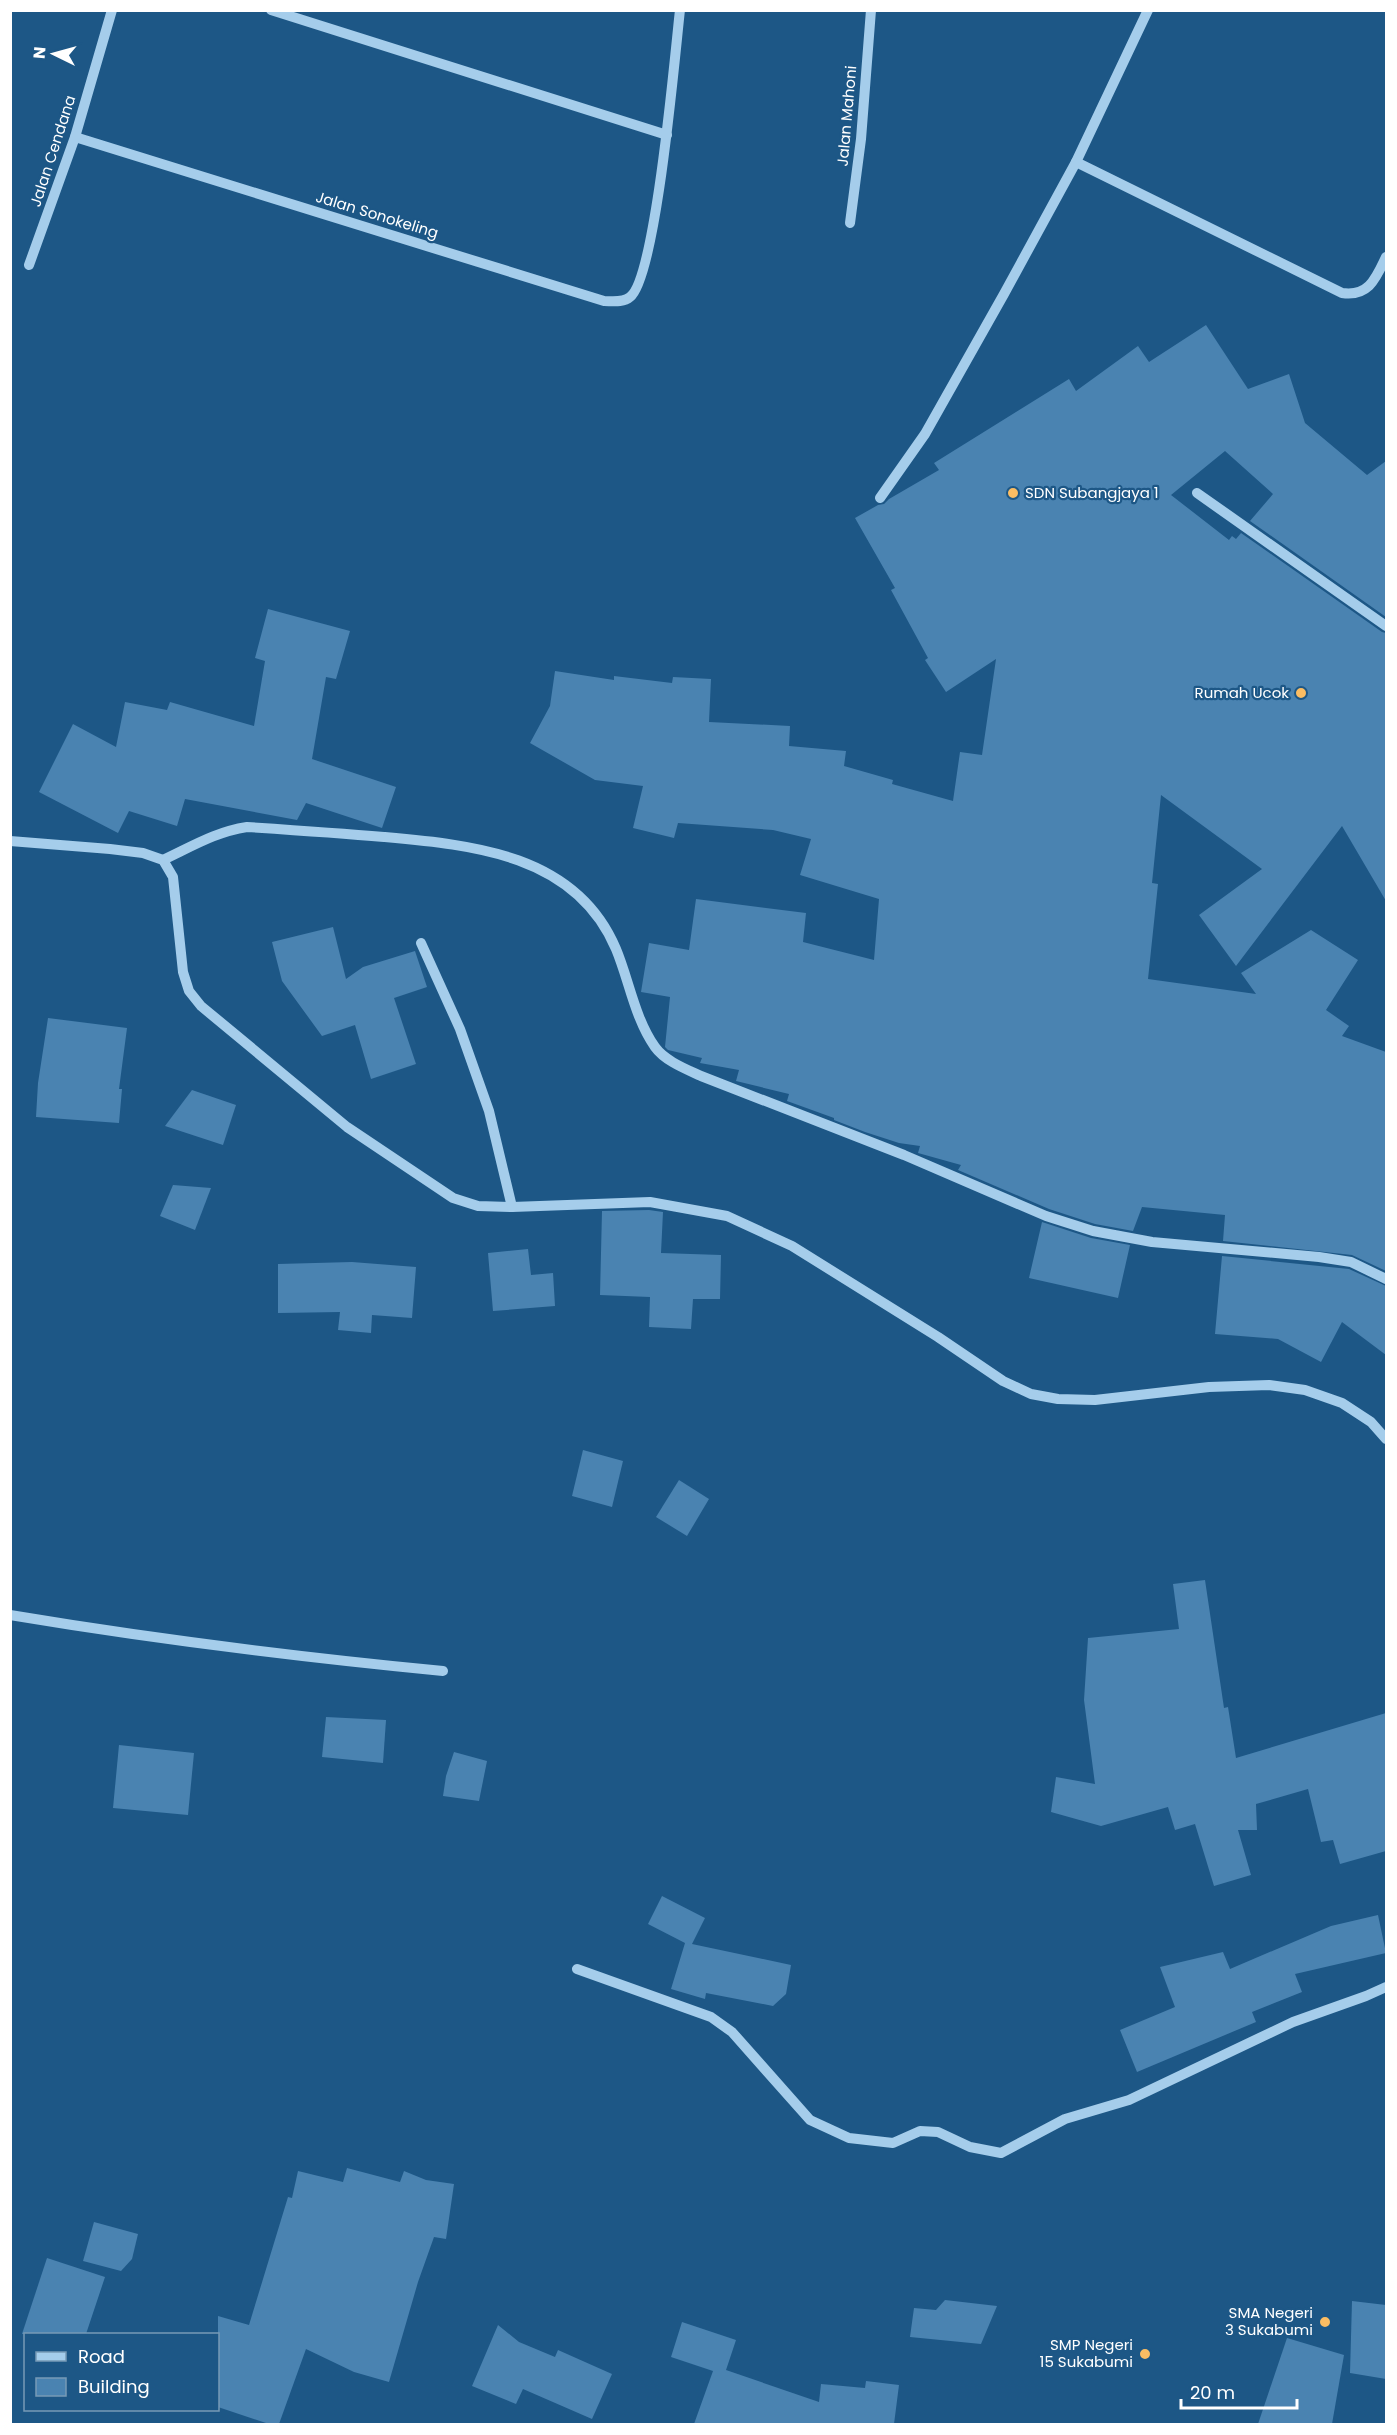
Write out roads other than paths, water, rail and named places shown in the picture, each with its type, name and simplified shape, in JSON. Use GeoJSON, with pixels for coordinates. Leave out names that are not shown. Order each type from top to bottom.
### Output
{"type":"FeatureCollection","features":[{"type":"Feature","properties":{"kind":"street","name":"Jalan Cendana"},"geometry":{"type":"LineString","coordinates":[[30,266],[75,137],[112,10]]}},
{"type":"Feature","properties":{"kind":"street"},"geometry":{"type":"LineString","coordinates":[[271,10],[667,135],[680,10]]}},
{"type":"Feature","properties":{"kind":"street","name":"Jalan Mahoni"},"geometry":{"type":"LineString","coordinates":[[850,223],[861,139],[871,10]]}},
{"type":"Feature","properties":{"kind":"street"},"geometry":{"type":"LineString","coordinates":[[880,498],[925,434],[1076,162],[1148,10]]}},
{"type":"Feature","properties":{"kind":"street","name":"Jalan Sonokeling"},"geometry":{"type":"LineString","coordinates":[[75,137],[604,301],[619,302],[631,297],[647,259],[667,135]]}},
{"type":"Feature","properties":{"kind":"street"},"geometry":{"type":"LineString","coordinates":[[1076,162],[1342,293],[1354,295],[1365,290],[1377,276],[1386,257]]}},
{"type":"Feature","properties":{"kind":"street"},"geometry":{"type":"LineString","coordinates":[[1197,493],[1386,626]]}},
{"type":"Feature","properties":{"kind":"street"},"geometry":{"type":"LineString","coordinates":[[10,841],[132,851],[164,860],[216,834],[247,827],[450,843],[501,854],[539,868],[573,889],[596,914],[616,947],[645,1027],[656,1048],[674,1063],[701,1076],[904,1155],[1046,1216],[1093,1231],[1152,1242],[1351,1262],[1386,1279]]}},
{"type":"Feature","properties":{"kind":"street"},"geometry":{"type":"LineString","coordinates":[[164,860],[173,877],[183,972],[189,992],[201,1006],[347,1127],[453,1198],[478,1206],[512,1207],[650,1202],[727,1216],[792,1246],[938,1337],[1003,1381],[1031,1394],[1058,1400],[1095,1400],[1209,1387],[1269,1385],[1305,1390],[1341,1403],[1371,1422],[1386,1439]]}},
{"type":"Feature","properties":{"kind":"street"},"geometry":{"type":"LineString","coordinates":[[421,943],[460,1029],[489,1111],[512,1207]]}},
{"type":"Feature","properties":{"kind":"street"},"geometry":{"type":"LineString","coordinates":[[10,1615],[99,1630],[330,1660],[443,1671]]}},
{"type":"Feature","properties":{"kind":"street"},"geometry":{"type":"LineString","coordinates":[[577,1970],[711,2017],[732,2032],[810,2120],[849,2138],[893,2143],[920,2132],[938,2132],[970,2147],[1001,2153],[1065,2119],[1129,2100],[1293,2022],[1386,1987]]}},
{"type":"Feature","properties":{"kind":"place","name":"SDN Subangjaya 1"},"geometry":{"type":"Point","coordinates":[1013,493]}},
{"type":"Feature","properties":{"kind":"place","name":"Rumah Ucok"},"geometry":{"type":"Point","coordinates":[1301,693]}},
{"type":"Feature","properties":{"kind":"place","name":"SMA Negeri 3 Sukabumi"},"geometry":{"type":"Point","coordinates":[1325,2322]}},
{"type":"Feature","properties":{"kind":"place","name":"SMP Negeri 15 Sukabumi"},"geometry":{"type":"Point","coordinates":[1145,2354]}}]}
